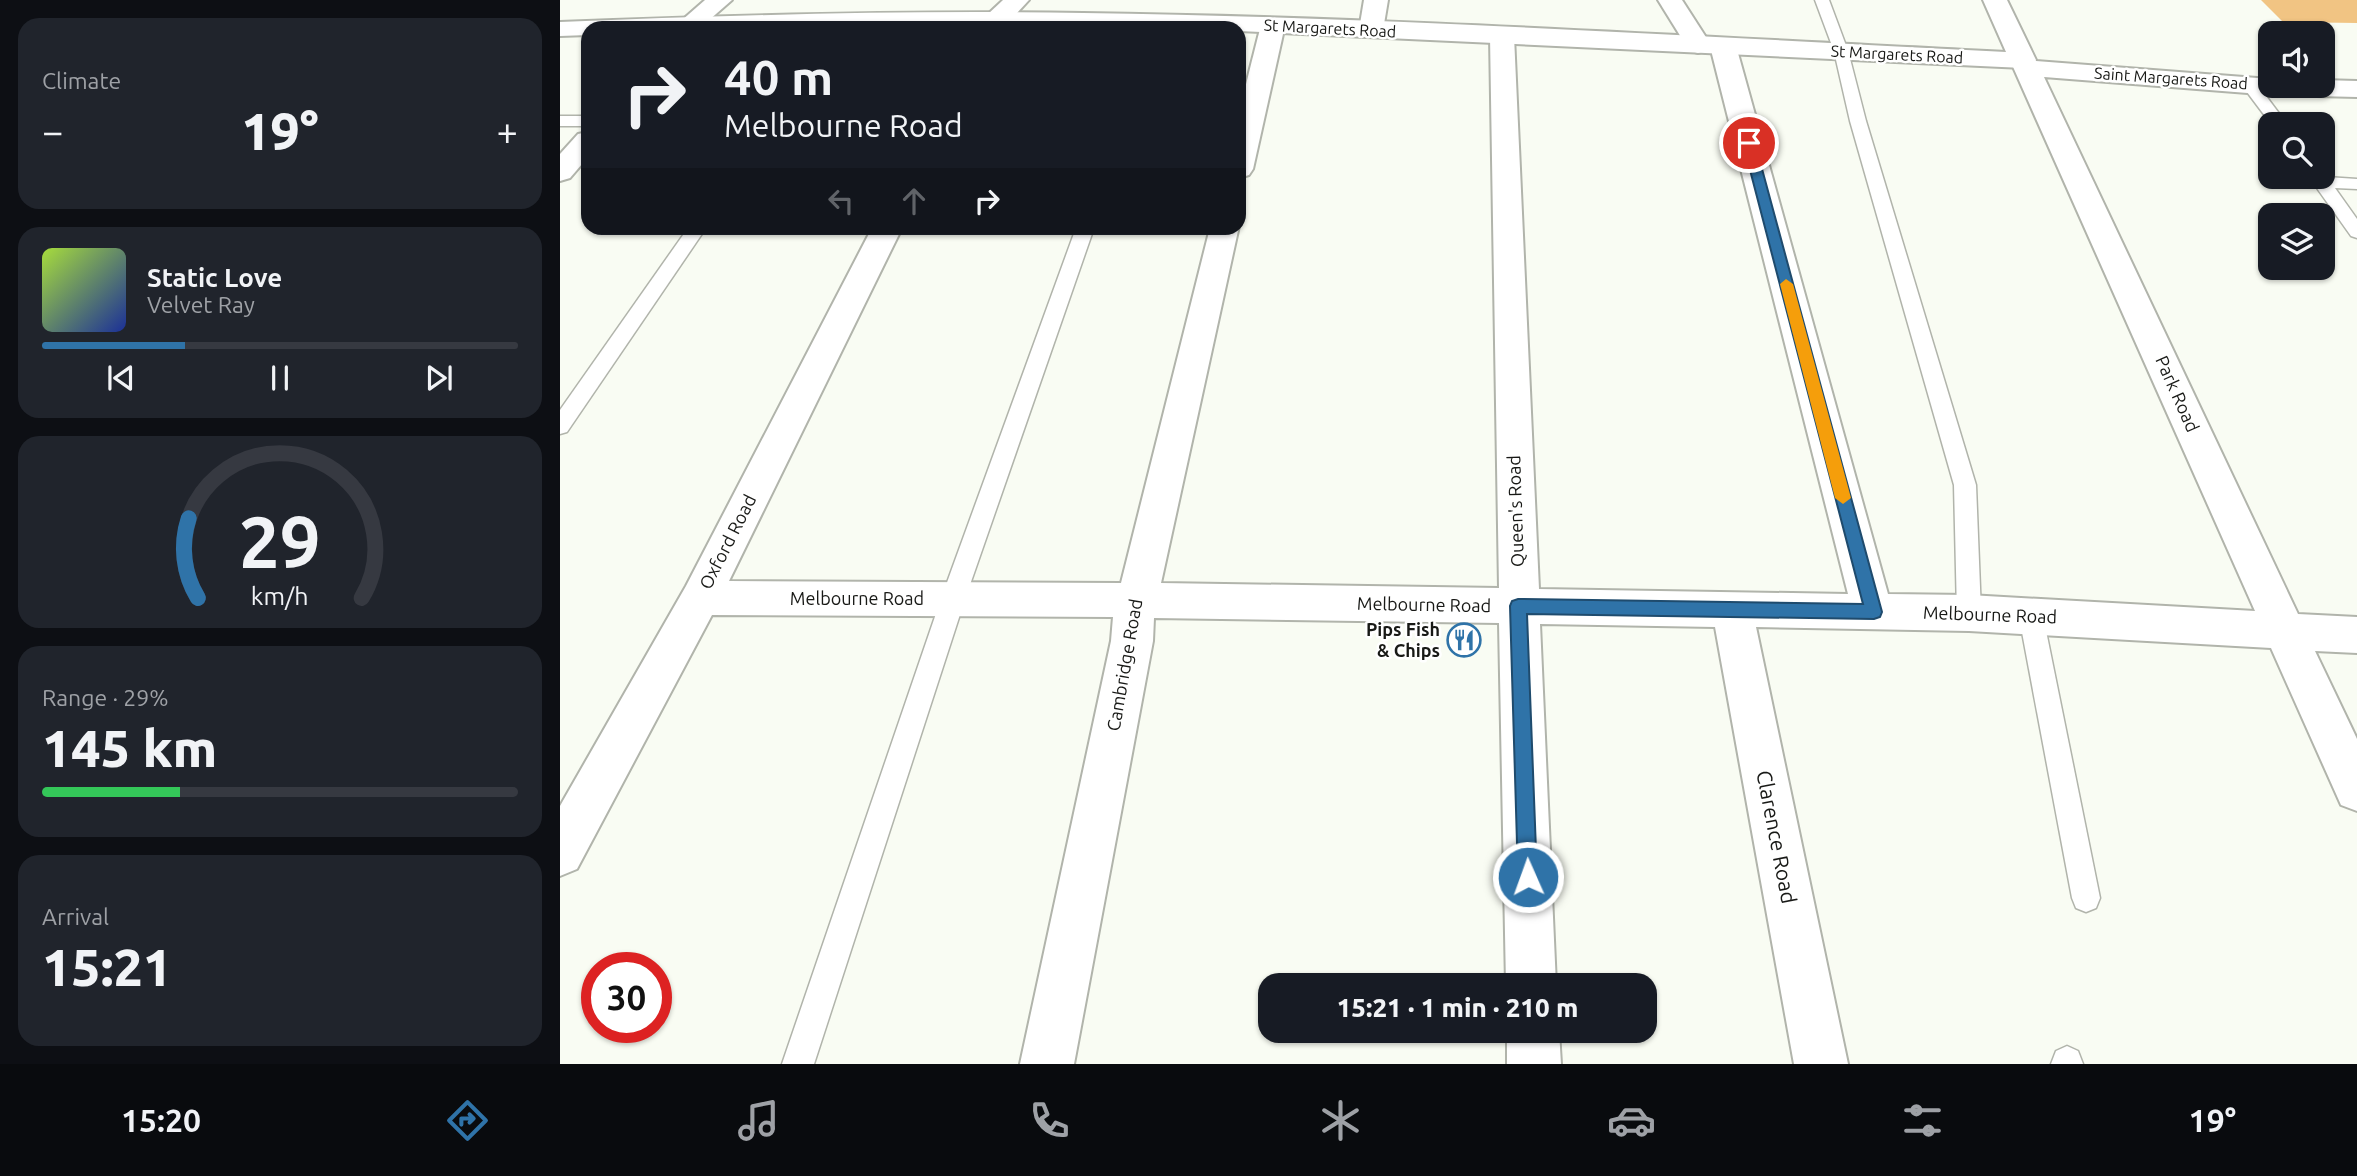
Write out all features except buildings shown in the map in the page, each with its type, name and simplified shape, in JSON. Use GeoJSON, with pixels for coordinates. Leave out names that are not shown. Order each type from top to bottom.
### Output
{"type":"FeatureCollection","features":[{"type":"Feature","properties":{"kind":"street"},"geometry":{"type":"LineString","coordinates":[[693,21],[720,0]]}},
{"type":"Feature","properties":{"kind":"street"},"geometry":{"type":"LineString","coordinates":[[996,21],[1017,0]]}},
{"type":"Feature","properties":{"kind":"street"},"geometry":{"type":"LineString","coordinates":[[1371,30],[1376,0]]}},
{"type":"Feature","properties":{"kind":"street"},"geometry":{"type":"LineString","coordinates":[[1670,0],[1710,46],[1874,612]]}},
{"type":"Feature","properties":{"kind":"street","name":"Park Road"},"geometry":{"type":"LineString","coordinates":[[1995,0],[2357,789]]}},
{"type":"Feature","properties":{"kind":"street","name":"St Margarets Road"},"geometry":{"type":"LineString","coordinates":[[1246,25],[1841,51],[2025,64]]}},
{"type":"Feature","properties":{"kind":"street"},"geometry":{"type":"LineString","coordinates":[[1246,139],[1273,25]]}},
{"type":"Feature","properties":{"kind":"street"},"geometry":{"type":"LineString","coordinates":[[560,29],[581,28]]}},
{"type":"Feature","properties":{"kind":"street","name":"Queen's Road"},"geometry":{"type":"LineString","coordinates":[[1502,36],[1531,973]]}},
{"type":"Feature","properties":{"kind":"street","name":"Saint Margarets Road"},"geometry":{"type":"LineString","coordinates":[[2025,64],[2253,84],[2357,89]]}},
{"type":"Feature","properties":{"kind":"street"},"geometry":{"type":"LineString","coordinates":[[560,172],[581,148]]}},
{"type":"Feature","properties":{"kind":"street","name":"Oxford Road"},"geometry":{"type":"LineString","coordinates":[[560,852],[699,597],[883,235]]}},
{"type":"Feature","properties":{"kind":"street","name":"Cambridge Road"},"geometry":{"type":"LineString","coordinates":[[1047,1064],[1132,640],[1134,600],[1143,578],[1223,235]]}},
{"type":"Feature","properties":{"kind":"street","name":"Melbourne Road"},"geometry":{"type":"LineString","coordinates":[[699,597],[1134,600],[1969,613],[2357,635]]}},
{"type":"Feature","properties":{"kind":"street","name":"Clarence Road"},"geometry":{"type":"LineString","coordinates":[[1732,610],[1821,1064]]}},
{"type":"Feature","properties":{"kind":"street"},"geometry":{"type":"LineString","coordinates":[[1533,1043],[1534,1064]]}},
{"type":"Feature","properties":{"kind":"lane"},"geometry":{"type":"LineString","coordinates":[[1822,0],[1841,51],[1858,121],[1965,485],[1969,613]]}},
{"type":"Feature","properties":{"kind":"lane"},"geometry":{"type":"LineString","coordinates":[[2253,84],[2255,92],[2270,112]]}},
{"type":"Feature","properties":{"kind":"lane"},"geometry":{"type":"LineString","coordinates":[[560,121],[581,121]]}},
{"type":"Feature","properties":{"kind":"lane"},"geometry":{"type":"LineString","coordinates":[[2335,182],[2357,184]]}},
{"type":"Feature","properties":{"kind":"lane"},"geometry":{"type":"LineString","coordinates":[[2326,189],[2357,232]]}},
{"type":"Feature","properties":{"kind":"lane"},"geometry":{"type":"LineString","coordinates":[[560,426],[692,235]]}},
{"type":"Feature","properties":{"kind":"lane"},"geometry":{"type":"LineString","coordinates":[[798,1064],[953,600],[1083,235]]}},
{"type":"Feature","properties":{"kind":"lane"},"geometry":{"type":"LineString","coordinates":[[2031,616],[2086,898]]}},
{"type":"Feature","properties":{"kind":"shaded area"},"geometry":{"type":"Polygon","coordinates":[[[2261,0],[2357,0],[2357,23],[2282,21],[2261,0]]]}},
{"type":"Feature","properties":{"kind":"slow traffic"},"geometry":{"type":"LineString","coordinates":[[1786,284],[1843,498]]}},
{"type":"Feature","properties":{"kind":"place","name":"Pips Fish & Chips"},"geometry":{"type":"Point","coordinates":[1464,640]}},
{"type":"Feature","properties":{"kind":"route"},"geometry":{"type":"LineString","coordinates":[[1528,877],[1518,606],[1874,612],[1749,143]]}}]}
